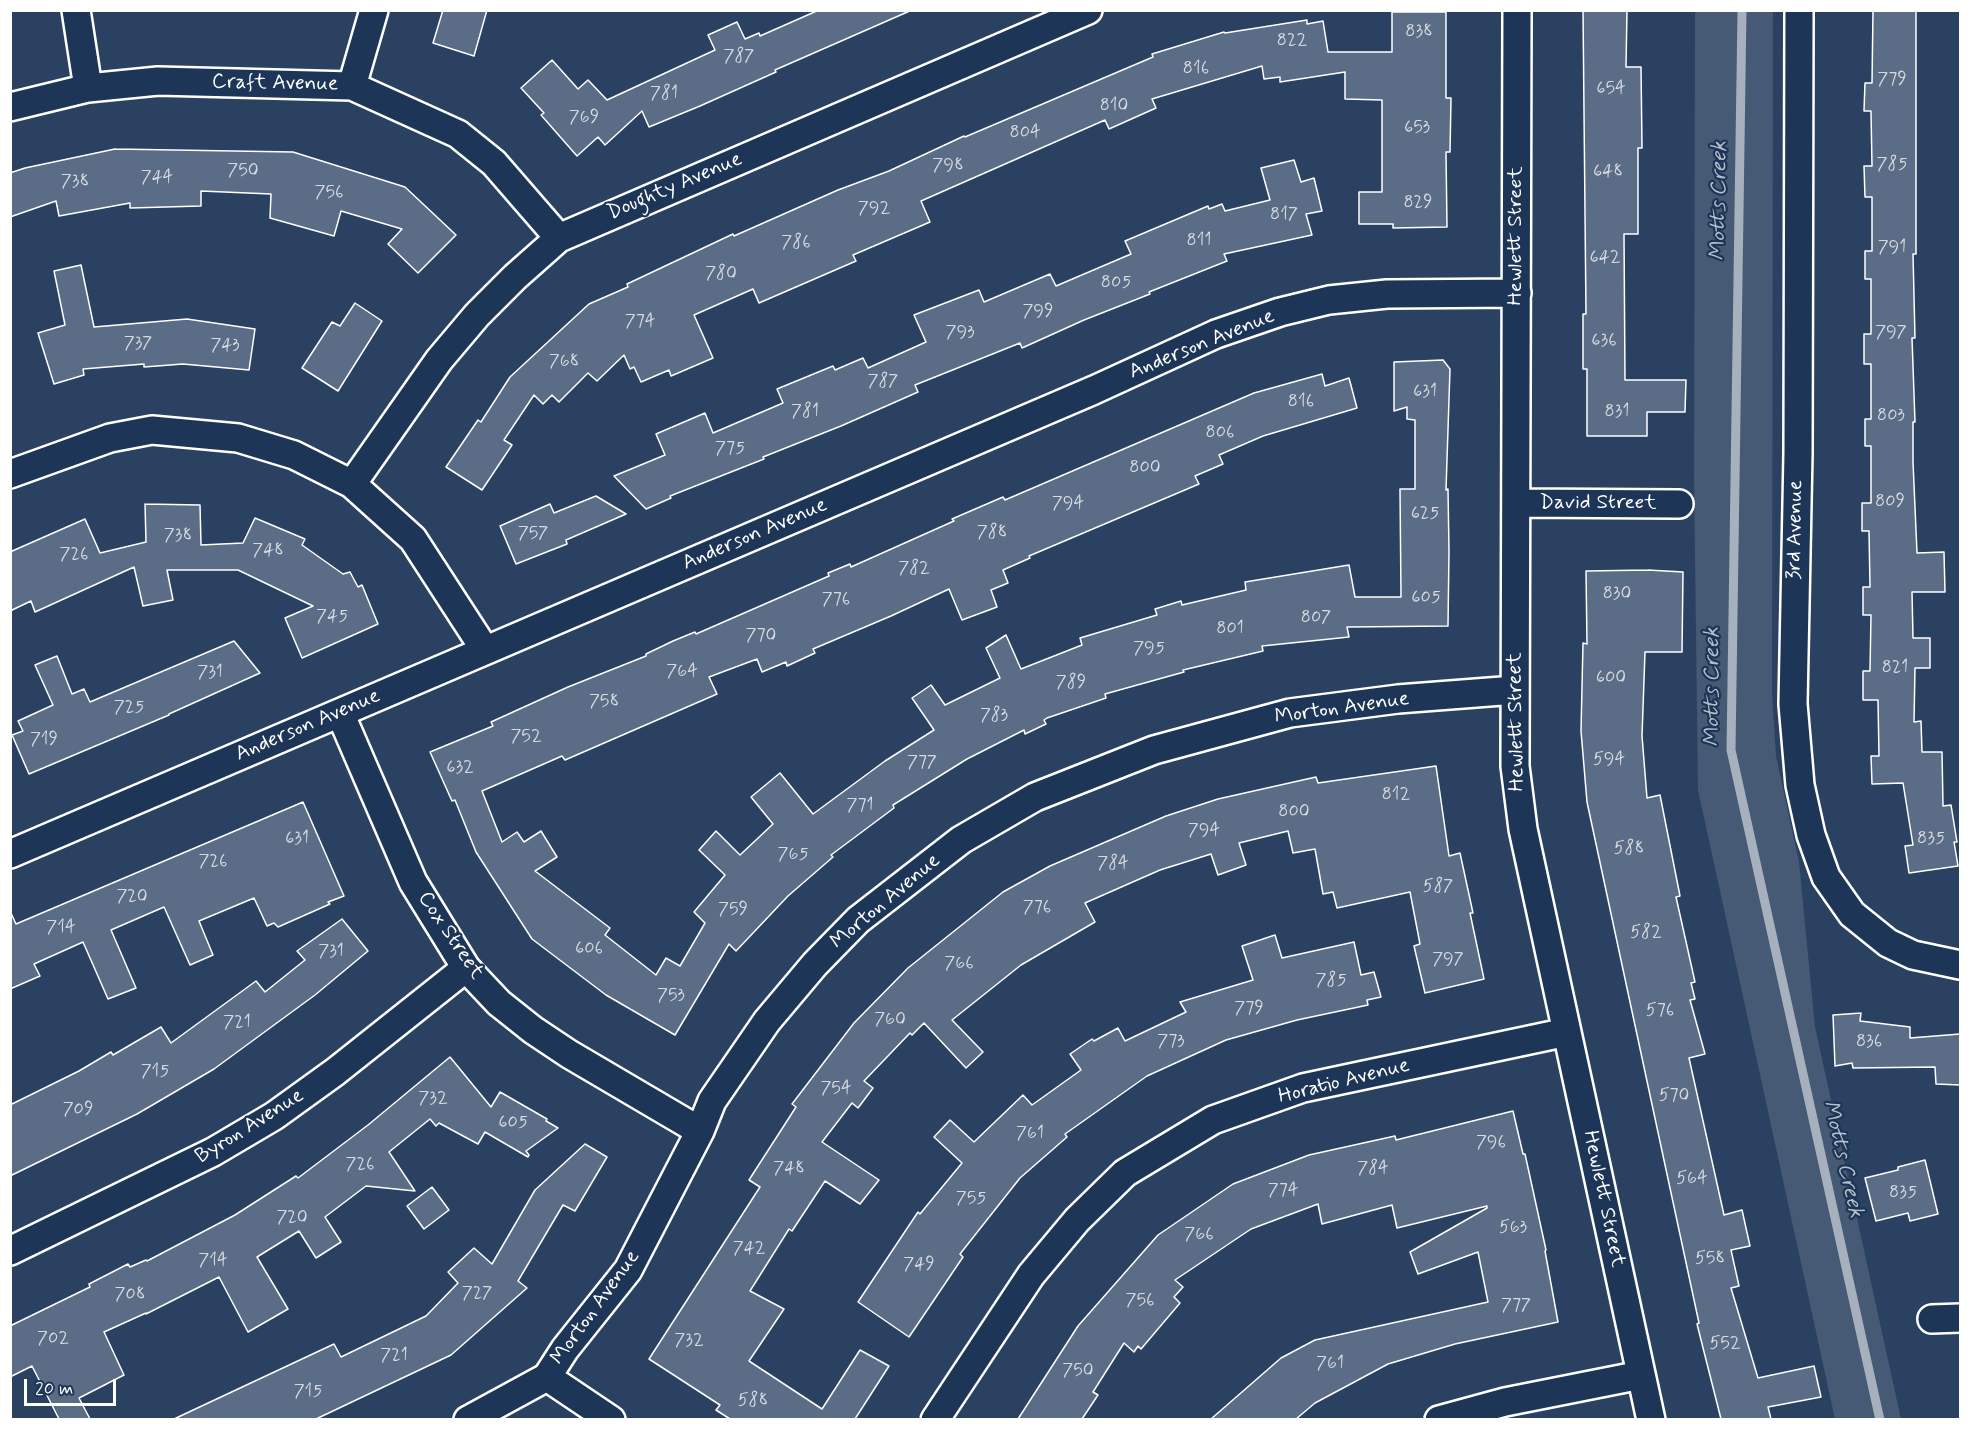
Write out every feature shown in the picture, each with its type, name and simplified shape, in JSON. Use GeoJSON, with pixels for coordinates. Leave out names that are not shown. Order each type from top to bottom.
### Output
{"type":"FeatureCollection","features":[{"type":"Feature","properties":{"kind":"street"},"geometry":{"type":"LineString","coordinates":[[76,10],[88,88]]}},
{"type":"Feature","properties":{"kind":"street"},"geometry":{"type":"LineString","coordinates":[[352,86],[374,10]]}},
{"type":"Feature","properties":{"kind":"street","name":"Doughty Avenue"},"geometry":{"type":"LineString","coordinates":[[352,484],[440,360],[477,315],[559,238],[1088,10]]}},
{"type":"Feature","properties":{"kind":"street","name":"Hewlett Street"},"geometry":{"type":"LineString","coordinates":[[1517,10],[1515,766],[1522,829],[1650,1419]]}},
{"type":"Feature","properties":{"kind":"street","name":"3rd Avenue"},"geometry":{"type":"LineString","coordinates":[[1799,10],[1798,453],[1793,704],[1800,785],[1810,836],[1826,877],[1852,914],[1888,943],[1913,955],[1960,965]]}},
{"type":"Feature","properties":{"kind":"street","name":"Craft Avenue"},"geometry":{"type":"LineString","coordinates":[[10,106],[88,88],[158,81],[352,86],[458,134],[494,163],[559,238]]}},
{"type":"Feature","properties":{"kind":"street","name":"Anderson Avenue"},"geometry":{"type":"LineString","coordinates":[[10,854],[1094,390],[1216,334],[1280,312],[1329,300],[1387,294],[1517,293]]}},
{"type":"Feature","properties":{"kind":"street"},"geometry":{"type":"LineString","coordinates":[[10,474],[110,438],[152,430],[238,438],[294,455],[352,484],[413,539],[485,650]]}},
{"type":"Feature","properties":{"kind":"street","name":"David Street"},"geometry":{"type":"LineString","coordinates":[[1516,503],[1679,504]]}},
{"type":"Feature","properties":{"kind":"street","name":"Morton Avenue"},"geometry":{"type":"LineString","coordinates":[[468,1419],[547,1377],[565,1349],[628,1270],[700,1131],[712,1101],[767,1021],[815,964],[858,920],[961,840],[1035,797],[1154,750],[1290,713],[1398,699],[1515,690]]}},
{"type":"Feature","properties":{"kind":"street","name":"Cox Street"},"geometry":{"type":"LineString","coordinates":[[340,713],[413,882],[466,968],[499,1003],[533,1030],[569,1054],[700,1131]]}},
{"type":"Feature","properties":{"kind":"street","name":"Byron Avenue"},"geometry":{"type":"LineString","coordinates":[[10,1251],[193,1163],[274,1116],[335,1072],[466,968]]}},
{"type":"Feature","properties":{"kind":"street","name":"Horatio Avenue"},"geometry":{"type":"LineString","coordinates":[[935,1419],[1031,1275],[1077,1220],[1125,1173],[1214,1120],[1303,1088],[1567,1032]]}},
{"type":"Feature","properties":{"kind":"street"},"geometry":{"type":"LineString","coordinates":[[1932,1319],[1960,1318]]}},
{"type":"Feature","properties":{"kind":"street"},"geometry":{"type":"LineString","coordinates":[[1439,1419],[1505,1402],[1641,1375]]}},
{"type":"Feature","properties":{"kind":"street"},"geometry":{"type":"LineString","coordinates":[[547,1377],[611,1419]]}},
{"type":"Feature","properties":{"kind":"shaded area"},"geometry":{"type":"Polygon","coordinates":[[[1695,11],[1773,11],[1772,694],[1776,756],[1799,862],[1815,1027],[1901,1419],[1835,1419],[1698,790],[1694,477],[1695,11]]]}},
{"type":"Feature","properties":{"kind":"building"},"geometry":{"type":"Polygon","coordinates":[[[443,10],[487,10],[474,56],[433,43],[443,10]]]}},
{"type":"Feature","properties":{"kind":"building"},"geometry":{"type":"Polygon","coordinates":[[[819,10],[912,10],[649,127],[642,111],[605,145],[598,137],[577,156],[541,115],[544,113],[521,88],[552,60],[578,89],[588,80],[607,100],[715,50],[708,35],[737,22],[745,39],[759,33],[760,36],[819,10]]]}},
{"type":"Feature","properties":{"kind":"building"},"geometry":{"type":"Polygon","coordinates":[[[1583,10],[1627,10],[1626,67],[1641,67],[1642,148],[1638,148],[1638,234],[1624,234],[1625,380],[1686,380],[1685,412],[1647,412],[1647,436],[1587,436],[1587,369],[1583,369],[1583,314],[1586,314],[1583,10]]]}},
{"type":"Feature","properties":{"kind":"building"},"geometry":{"type":"Polygon","coordinates":[[[1873,10],[1916,10],[1916,254],[1913,254],[1915,338],[1912,338],[1915,422],[1913,422],[1913,462],[1917,553],[1944,552],[1945,592],[1912,592],[1913,638],[1930,638],[1930,668],[1915,668],[1914,722],[1921,721],[1922,752],[1942,752],[1943,806],[1951,805],[1957,842],[1954,842],[1958,866],[1909,873],[1905,846],[1913,845],[1903,783],[1872,784],[1871,756],[1879,756],[1878,700],[1863,700],[1863,671],[1870,671],[1871,615],[1863,615],[1863,587],[1870,587],[1869,531],[1862,531],[1862,503],[1871,503],[1871,446],[1865,446],[1865,419],[1871,419],[1871,364],[1864,364],[1864,334],[1871,334],[1871,279],[1865,279],[1865,251],[1872,251],[1872,197],[1865,197],[1864,166],[1872,166],[1871,111],[1864,111],[1865,83],[1872,83],[1873,10]]]}},
{"type":"Feature","properties":{"kind":"building"},"geometry":{"type":"Polygon","coordinates":[[[1392,12],[1446,12],[1446,98],[1451,98],[1450,152],[1446,152],[1447,227],[1393,228],[1393,224],[1359,224],[1359,192],[1382,192],[1382,100],[1345,99],[1345,72],[1280,82],[1280,77],[1264,79],[1262,66],[1152,99],[1156,108],[1109,129],[1105,120],[921,201],[930,222],[853,255],[856,261],[759,303],[753,289],[694,315],[713,358],[671,376],[669,370],[641,382],[634,367],[630,369],[624,355],[597,381],[588,373],[559,402],[552,395],[543,404],[534,395],[504,440],[512,445],[482,490],[446,467],[478,420],[481,422],[510,377],[589,304],[628,287],[627,284],[733,234],[734,236],[838,190],[889,171],[964,136],[1153,57],[1152,54],[1224,32],[1307,20],[1307,24],[1323,21],[1328,52],[1392,52],[1392,12]]]}},
{"type":"Feature","properties":{"kind":"building"},"geometry":{"type":"Polygon","coordinates":[[[115,149],[293,152],[405,187],[456,235],[418,273],[388,244],[402,229],[341,211],[334,236],[270,218],[271,194],[201,191],[201,206],[130,208],[130,203],[59,216],[56,201],[10,217],[10,173],[115,149]]]}},
{"type":"Feature","properties":{"kind":"building"},"geometry":{"type":"Polygon","coordinates":[[[1294,160],[1301,182],[1314,178],[1322,211],[1306,214],[1312,235],[1224,254],[1227,261],[1149,292],[1150,294],[1022,348],[1020,343],[915,385],[918,392],[763,457],[764,459],[670,496],[671,498],[646,509],[614,476],[665,455],[656,434],[705,413],[713,433],[783,403],[777,389],[833,366],[835,370],[863,358],[868,368],[926,342],[914,315],[979,290],[984,302],[1050,274],[1056,286],[1131,254],[1125,241],[1208,206],[1209,209],[1222,204],[1225,211],[1270,200],[1261,168],[1294,160]]]}},
{"type":"Feature","properties":{"kind":"building"},"geometry":{"type":"Polygon","coordinates":[[[81,265],[94,327],[187,319],[255,329],[249,370],[183,364],[144,367],[144,364],[83,369],[84,375],[54,384],[38,333],[65,325],[54,271],[81,265]]]}},
{"type":"Feature","properties":{"kind":"building"},"geometry":{"type":"Polygon","coordinates":[[[355,303],[382,321],[338,391],[302,368],[332,322],[340,326],[355,303]]]}},
{"type":"Feature","properties":{"kind":"building"},"geometry":{"type":"Polygon","coordinates":[[[1443,360],[1450,369],[1446,490],[1448,489],[1448,626],[1347,627],[1349,637],[1262,646],[1263,651],[1183,670],[1184,672],[1105,694],[1106,698],[1047,718],[1044,720],[1046,724],[1025,734],[1024,730],[967,759],[893,805],[894,808],[831,855],[833,857],[788,896],[736,951],[729,944],[675,1035],[606,995],[532,939],[476,852],[455,800],[452,801],[430,752],[493,726],[491,722],[568,687],[646,656],[673,641],[695,632],[696,634],[829,576],[828,573],[850,564],[851,567],[954,521],[952,519],[1003,497],[1005,500],[1254,393],[1322,374],[1325,386],[1349,378],[1357,408],[1263,436],[1219,455],[1223,464],[1195,476],[1199,484],[1029,556],[1030,558],[1003,570],[1008,583],[991,590],[997,607],[962,620],[949,589],[813,649],[815,653],[787,666],[786,662],[762,672],[757,659],[709,677],[717,694],[565,760],[562,756],[482,791],[502,842],[517,832],[524,842],[541,831],[557,857],[535,871],[610,928],[605,935],[656,975],[666,958],[680,966],[705,923],[694,912],[725,875],[699,850],[716,831],[740,855],[773,824],[751,797],[780,773],[813,814],[885,761],[934,730],[912,698],[931,685],[945,705],[1000,678],[986,648],[1006,635],[1021,669],[1082,645],[1080,638],[1157,615],[1155,609],[1181,601],[1182,605],[1246,590],[1245,582],[1349,565],[1355,597],[1401,597],[1400,489],[1415,489],[1415,420],[1407,419],[1407,407],[1394,411],[1394,362],[1443,360]]]}},
{"type":"Feature","properties":{"kind":"building"},"geometry":{"type":"Polygon","coordinates":[[[596,496],[626,514],[566,540],[567,544],[516,564],[500,526],[550,504],[554,513],[596,496]]]}},
{"type":"Feature","properties":{"kind":"building"},"geometry":{"type":"Polygon","coordinates":[[[145,504],[200,505],[201,545],[243,543],[255,518],[305,539],[302,545],[343,574],[350,572],[358,587],[362,585],[378,624],[302,658],[285,618],[313,606],[238,570],[167,570],[173,600],[143,606],[134,567],[35,612],[31,601],[10,611],[10,552],[85,519],[100,553],[146,542],[145,504]]]}},
{"type":"Feature","properties":{"kind":"building"},"geometry":{"type":"Polygon","coordinates":[[[1586,571],[1683,572],[1682,652],[1645,652],[1642,736],[1647,798],[1660,795],[1680,896],[1676,897],[1695,982],[1691,983],[1695,999],[1690,1000],[1705,1054],[1689,1058],[1724,1215],[1742,1210],[1750,1246],[1731,1250],[1739,1286],[1731,1288],[1758,1378],[1814,1366],[1821,1397],[1768,1407],[1771,1419],[1721,1419],[1697,1324],[1699,1323],[1587,802],[1581,731],[1583,643],[1587,644],[1586,571]]]}},
{"type":"Feature","properties":{"kind":"building"},"geometry":{"type":"Polygon","coordinates":[[[234,641],[260,673],[169,715],[29,774],[12,735],[23,731],[18,721],[53,705],[35,665],[57,656],[72,694],[84,689],[90,702],[234,641]]]}},
{"type":"Feature","properties":{"kind":"building"},"geometry":{"type":"Polygon","coordinates":[[[1436,766],[1449,856],[1460,853],[1484,979],[1425,993],[1414,946],[1420,944],[1410,892],[1337,908],[1333,892],[1323,894],[1315,849],[1293,853],[1288,831],[1239,843],[1246,865],[1218,875],[1211,854],[1160,870],[1085,903],[1095,922],[1021,965],[952,1020],[983,1052],[966,1068],[924,1023],[912,1035],[910,1033],[864,1081],[873,1088],[858,1108],[852,1103],[822,1142],[879,1180],[860,1204],[825,1181],[792,1231],[789,1229],[750,1291],[784,1309],[749,1361],[822,1409],[860,1350],[889,1366],[855,1419],[730,1419],[716,1410],[720,1405],[649,1359],[760,1187],[749,1180],[796,1107],[792,1104],[854,1023],[908,968],[1003,892],[1050,866],[1166,816],[1218,799],[1316,777],[1318,783],[1436,766]]]}},
{"type":"Feature","properties":{"kind":"building"},"geometry":{"type":"Polygon","coordinates":[[[303,802],[344,896],[278,927],[274,923],[267,926],[254,898],[199,921],[213,955],[190,965],[164,907],[111,930],[136,988],[108,999],[83,942],[34,964],[40,976],[10,989],[10,911],[16,924],[303,802]]]}},
{"type":"Feature","properties":{"kind":"building"},"geometry":{"type":"Polygon","coordinates":[[[342,919],[368,951],[315,995],[214,1069],[137,1114],[10,1176],[10,1105],[79,1071],[111,1052],[113,1055],[161,1027],[171,1043],[256,981],[265,992],[305,960],[297,951],[342,919]]]}},
{"type":"Feature","properties":{"kind":"building"},"geometry":{"type":"Polygon","coordinates":[[[1275,935],[1282,958],[1354,942],[1361,975],[1374,972],[1381,997],[1367,1000],[1368,1005],[1297,1020],[1226,1040],[1147,1076],[1065,1134],[1067,1137],[1020,1178],[960,1254],[963,1257],[909,1337],[858,1302],[918,1212],[920,1214],[962,1163],[934,1137],[950,1120],[974,1142],[1023,1095],[1032,1105],[1081,1070],[1070,1054],[1092,1039],[1094,1041],[1118,1028],[1125,1041],[1186,1012],[1180,1002],[1253,980],[1242,946],[1275,935]]]}},
{"type":"Feature","properties":{"kind":"building"},"geometry":{"type":"Polygon","coordinates":[[[1861,1013],[1860,1021],[1910,1027],[1910,1038],[1960,1034],[1960,1085],[1936,1084],[1935,1067],[1853,1068],[1852,1063],[1835,1066],[1833,1015],[1861,1013]]]}},
{"type":"Feature","properties":{"kind":"building"},"geometry":{"type":"Polygon","coordinates":[[[450,1057],[491,1107],[500,1092],[547,1119],[546,1121],[558,1128],[526,1151],[528,1157],[485,1132],[478,1144],[439,1123],[436,1126],[430,1119],[389,1152],[415,1191],[366,1186],[325,1217],[341,1242],[316,1258],[299,1231],[257,1257],[288,1309],[248,1332],[219,1277],[146,1314],[104,1332],[124,1375],[79,1398],[90,1419],[59,1419],[32,1366],[10,1377],[10,1326],[90,1287],[89,1284],[128,1264],[130,1267],[147,1261],[235,1215],[296,1176],[298,1178],[368,1125],[450,1057]]]}},
{"type":"Feature","properties":{"kind":"building"},"geometry":{"type":"Polygon","coordinates":[[[1513,1111],[1546,1250],[1558,1322],[1455,1344],[1388,1364],[1315,1403],[1296,1419],[1211,1419],[1281,1358],[1315,1340],[1488,1302],[1478,1252],[1418,1274],[1410,1252],[1487,1206],[1397,1228],[1392,1205],[1322,1224],[1318,1204],[1251,1229],[1175,1280],[1183,1287],[1174,1297],[1180,1303],[1141,1349],[1138,1346],[1134,1352],[1124,1343],[1093,1392],[1098,1395],[1082,1419],[1018,1419],[1078,1326],[1158,1235],[1233,1184],[1309,1155],[1395,1136],[1396,1140],[1513,1111]]]}},
{"type":"Feature","properties":{"kind":"building"},"geometry":{"type":"Polygon","coordinates":[[[585,1144],[607,1157],[575,1211],[563,1205],[518,1281],[527,1288],[451,1355],[316,1419],[174,1419],[334,1344],[341,1357],[426,1316],[458,1283],[448,1272],[474,1248],[492,1264],[535,1190],[585,1144]]]}},
{"type":"Feature","properties":{"kind":"building"},"geometry":{"type":"Polygon","coordinates":[[[1925,1160],[1938,1214],[1910,1221],[1908,1213],[1876,1221],[1865,1178],[1898,1170],[1898,1167],[1925,1160]]]}},
{"type":"Feature","properties":{"kind":"building"},"geometry":{"type":"Polygon","coordinates":[[[432,1187],[449,1210],[424,1229],[407,1206],[432,1187]]]}},
{"type":"Feature","properties":{"kind":"waterway","name":"Motts Creek"},"geometry":{"type":"LineString","coordinates":[[1742,10],[1731,750],[1880,1420]]}}]}
